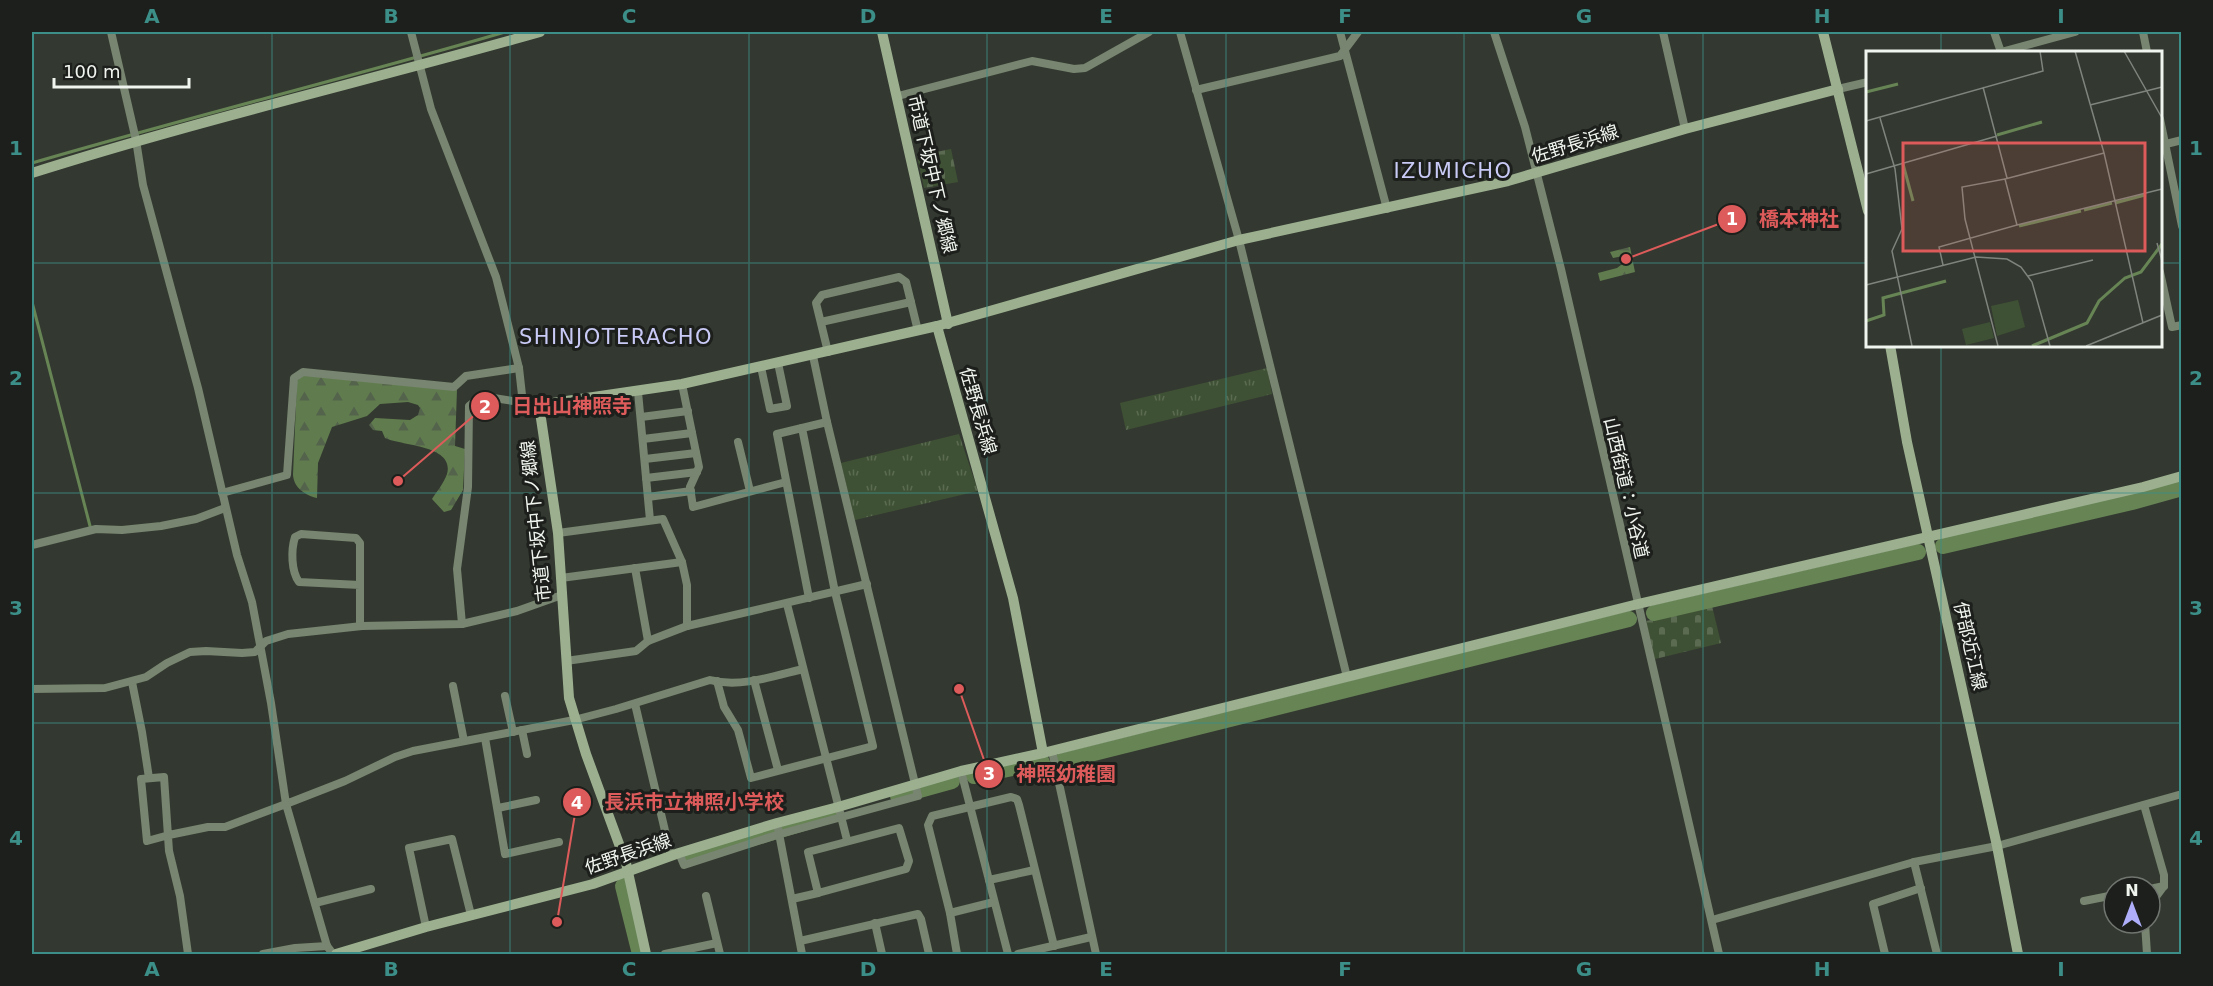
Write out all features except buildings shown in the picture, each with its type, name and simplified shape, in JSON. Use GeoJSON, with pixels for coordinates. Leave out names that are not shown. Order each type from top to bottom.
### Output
{"type":"FeatureCollection","features":[{"type":"Feature","properties":{"kind":"street"},"geometry":{"type":"LineString","coordinates":[[111,32],[136,140],[143,185],[198,388],[225,508],[252,602],[286,804],[327,946],[334,954]]}},
{"type":"Feature","properties":{"kind":"street"},"geometry":{"type":"LineString","coordinates":[[411,32],[431,110],[496,277],[519,368],[523,404]]}},
{"type":"Feature","properties":{"kind":"street"},"geometry":{"type":"LineString","coordinates":[[32,173],[136,140],[418,60],[540,32]]}},
{"type":"Feature","properties":{"kind":"street","name":"市道下坂中下ノ郷線"},"geometry":{"type":"LineString","coordinates":[[882,32],[898,96],[943,325]]}},
{"type":"Feature","properties":{"kind":"street"},"geometry":{"type":"LineString","coordinates":[[1180,32],[1239,240],[1347,676]]}},
{"type":"Feature","properties":{"kind":"street"},"geometry":{"type":"LineString","coordinates":[[1340,32],[1387,209]]}},
{"type":"Feature","properties":{"kind":"street"},"geometry":{"type":"LineString","coordinates":[[1196,90],[1340,56],[1358,32]]}},
{"type":"Feature","properties":{"kind":"street","name":"山西街道：小谷道"},"geometry":{"type":"LineString","coordinates":[[1494,32],[1537,172],[1719,954]]}},
{"type":"Feature","properties":{"kind":"street"},"geometry":{"type":"LineString","coordinates":[[1663,32],[1685,129]]}},
{"type":"Feature","properties":{"kind":"street"},"geometry":{"type":"LineString","coordinates":[[1823,32],[1866,203]]}},
{"type":"Feature","properties":{"kind":"street"},"geometry":{"type":"LineString","coordinates":[[1994,32],[2001,51]]}},
{"type":"Feature","properties":{"kind":"street"},"geometry":{"type":"LineString","coordinates":[[2005,51],[2075,32]]}},
{"type":"Feature","properties":{"kind":"street"},"geometry":{"type":"LineString","coordinates":[[2143,32],[2147,51]]}},
{"type":"Feature","properties":{"kind":"street"},"geometry":{"type":"LineString","coordinates":[[898,96],[1032,61],[1074,69],[1085,68],[1144,33]]}},
{"type":"Feature","properties":{"kind":"street"},"geometry":{"type":"LineString","coordinates":[[1838,89],[1866,82]]}},
{"type":"Feature","properties":{"kind":"street","name":"佐野長浜線"},"geometry":{"type":"LineString","coordinates":[[334,954],[426,927],[593,884],[628,873],[642,865],[779,829],[916,789],[961,771],[1047,752],[1013,598],[943,325],[1239,240],[1508,181],[1685,129],[1838,89]]}},
{"type":"Feature","properties":{"kind":"street"},"geometry":{"type":"LineString","coordinates":[[2162,127],[2181,226]]}},
{"type":"Feature","properties":{"kind":"street"},"geometry":{"type":"LineString","coordinates":[[2166,144],[2181,140]]}},
{"type":"Feature","properties":{"kind":"street"},"geometry":{"type":"LineString","coordinates":[[828,352],[816,303],[822,295],[858,285],[899,277],[906,282],[918,331]]}},
{"type":"Feature","properties":{"kind":"street"},"geometry":{"type":"LineString","coordinates":[[2162,281],[2172,327],[2181,325]]}},
{"type":"Feature","properties":{"kind":"street"},"geometry":{"type":"LineString","coordinates":[[820,322],[911,302]]}},
{"type":"Feature","properties":{"kind":"street"},"geometry":{"type":"LineString","coordinates":[[462,624],[457,569],[468,487],[469,406],[481,396],[539,405],[638,392],[813,356],[943,325]]}},
{"type":"Feature","properties":{"kind":"street","name":"伊部近江線"},"geometry":{"type":"LineString","coordinates":[[1890,346],[1928,537],[1997,846],[2018,954]]}},
{"type":"Feature","properties":{"kind":"street"},"geometry":{"type":"LineString","coordinates":[[813,356],[916,789]]}},
{"type":"Feature","properties":{"kind":"street"},"geometry":{"type":"LineString","coordinates":[[761,367],[770,409],[787,406],[778,363]]}},
{"type":"Feature","properties":{"kind":"street"},"geometry":{"type":"LineString","coordinates":[[222,493],[287,476],[294,378],[303,372],[454,387],[466,376],[519,368]]}},
{"type":"Feature","properties":{"kind":"street"},"geometry":{"type":"LineString","coordinates":[[682,384],[699,467],[690,487],[693,507],[786,482]]}},
{"type":"Feature","properties":{"kind":"street"},"geometry":{"type":"LineString","coordinates":[[638,392],[650,520]]}},
{"type":"Feature","properties":{"kind":"street","name":"市道下坂中下ノ郷線"},"geometry":{"type":"LineString","coordinates":[[539,405],[558,533],[569,698],[574,720],[626,863],[646,954]]}},
{"type":"Feature","properties":{"kind":"street"},"geometry":{"type":"LineString","coordinates":[[641,417],[687,411]]}},
{"type":"Feature","properties":{"kind":"street"},"geometry":{"type":"LineString","coordinates":[[809,598],[777,434],[827,422]]}},
{"type":"Feature","properties":{"kind":"street"},"geometry":{"type":"LineString","coordinates":[[717,681],[724,706],[738,730],[751,778],[873,746],[835,592],[802,428]]}},
{"type":"Feature","properties":{"kind":"street"},"geometry":{"type":"LineString","coordinates":[[643,439],[692,433]]}},
{"type":"Feature","properties":{"kind":"street"},"geometry":{"type":"LineString","coordinates":[[738,442],[750,491]]}},
{"type":"Feature","properties":{"kind":"street"},"geometry":{"type":"LineString","coordinates":[[645,459],[696,453]]}},
{"type":"Feature","properties":{"kind":"street"},"geometry":{"type":"LineString","coordinates":[[646,478],[697,472]]}},
{"type":"Feature","properties":{"kind":"street"},"geometry":{"type":"LineString","coordinates":[[1096,954],[1047,752],[1638,604],[2143,487],[2181,476]]}},
{"type":"Feature","properties":{"kind":"street"},"geometry":{"type":"LineString","coordinates":[[648,497],[691,492]]}},
{"type":"Feature","properties":{"kind":"street"},"geometry":{"type":"LineString","coordinates":[[32,545],[96,529],[123,530],[161,526],[196,519],[225,508]]}},
{"type":"Feature","properties":{"kind":"street"},"geometry":{"type":"LineString","coordinates":[[558,533],[663,519],[682,562],[687,585],[687,626]]}},
{"type":"Feature","properties":{"kind":"street"},"geometry":{"type":"LineString","coordinates":[[360,585],[299,582],[294,575],[293,555],[296,537],[301,534],[356,538],[360,543],[360,585],[360,626]]}},
{"type":"Feature","properties":{"kind":"street"},"geometry":{"type":"LineString","coordinates":[[561,578],[682,562]]}},
{"type":"Feature","properties":{"kind":"street"},"geometry":{"type":"LineString","coordinates":[[634,568],[648,641]]}},
{"type":"Feature","properties":{"kind":"street"},"geometry":{"type":"LineString","coordinates":[[566,661],[636,651],[648,641],[687,626],[867,584]]}},
{"type":"Feature","properties":{"kind":"street"},"geometry":{"type":"LineString","coordinates":[[32,689],[105,688],[146,677],[190,652],[255,652],[266,641],[288,634],[360,626],[462,624],[517,611],[562,595]]}},
{"type":"Feature","properties":{"kind":"street"},"geometry":{"type":"LineString","coordinates":[[787,604],[847,840]]}},
{"type":"Feature","properties":{"kind":"street"},"geometry":{"type":"LineString","coordinates":[[188,954],[180,896],[170,851],[169,834],[164,777],[141,779],[147,841],[169,834],[208,827],[225,827],[345,781],[394,757],[413,751],[574,720],[710,680],[754,680],[803,669]]}},
{"type":"Feature","properties":{"kind":"street"},"geometry":{"type":"LineString","coordinates":[[754,680],[778,770]]}},
{"type":"Feature","properties":{"kind":"street"},"geometry":{"type":"LineString","coordinates":[[132,682],[149,778]]}},
{"type":"Feature","properties":{"kind":"street"},"geometry":{"type":"LineString","coordinates":[[453,686],[464,741]]}},
{"type":"Feature","properties":{"kind":"street"},"geometry":{"type":"LineString","coordinates":[[505,696],[513,732]]}},
{"type":"Feature","properties":{"kind":"street"},"geometry":{"type":"LineString","coordinates":[[634,704],[678,856]]}},
{"type":"Feature","properties":{"kind":"street"},"geometry":{"type":"LineString","coordinates":[[522,730],[527,754]]}},
{"type":"Feature","properties":{"kind":"street"},"geometry":{"type":"LineString","coordinates":[[484,738],[506,854],[559,842]]}},
{"type":"Feature","properties":{"kind":"street"},"geometry":{"type":"LineString","coordinates":[[961,771],[1008,954]]}},
{"type":"Feature","properties":{"kind":"street"},"geometry":{"type":"LineString","coordinates":[[1712,920],[1914,862],[1997,846],[2181,794]]}},
{"type":"Feature","properties":{"kind":"street"},"geometry":{"type":"LineString","coordinates":[[957,954],[950,913],[928,822],[932,816],[1011,796],[1017,799],[1054,946]]}},
{"type":"Feature","properties":{"kind":"street"},"geometry":{"type":"LineString","coordinates":[[498,808],[536,800]]}},
{"type":"Feature","properties":{"kind":"street"},"geometry":{"type":"LineString","coordinates":[[2144,805],[2164,876],[2162,889]]}},
{"type":"Feature","properties":{"kind":"street"},"geometry":{"type":"LineString","coordinates":[[792,899],[818,893],[903,871],[909,867],[909,861],[899,828],[808,852],[818,893]]}},
{"type":"Feature","properties":{"kind":"street"},"geometry":{"type":"LineString","coordinates":[[779,829],[802,954]]}},
{"type":"Feature","properties":{"kind":"street"},"geometry":{"type":"LineString","coordinates":[[426,927],[410,848],[452,839],[471,915]]}},
{"type":"Feature","properties":{"kind":"street"},"geometry":{"type":"LineString","coordinates":[[1914,862],[1937,954]]}},
{"type":"Feature","properties":{"kind":"street"},"geometry":{"type":"LineString","coordinates":[[989,880],[1034,870]]}},
{"type":"Feature","properties":{"kind":"street"},"geometry":{"type":"LineString","coordinates":[[1885,954],[1874,904],[1921,888]]}},
{"type":"Feature","properties":{"kind":"street"},"geometry":{"type":"LineString","coordinates":[[315,903],[371,889]]}},
{"type":"Feature","properties":{"kind":"street"},"geometry":{"type":"LineString","coordinates":[[706,896],[720,954]]}},
{"type":"Feature","properties":{"kind":"street"},"geometry":{"type":"LineString","coordinates":[[2084,901],[2102,898]]}},
{"type":"Feature","properties":{"kind":"street"},"geometry":{"type":"LineString","coordinates":[[950,913],[994,902]]}},
{"type":"Feature","properties":{"kind":"street"},"geometry":{"type":"LineString","coordinates":[[800,941],[918,914],[929,954]]}},
{"type":"Feature","properties":{"kind":"street"},"geometry":{"type":"LineString","coordinates":[[875,923],[882,954]]}},
{"type":"Feature","properties":{"kind":"street"},"geometry":{"type":"LineString","coordinates":[[2146,935],[2147,954]]}},
{"type":"Feature","properties":{"kind":"street"},"geometry":{"type":"LineString","coordinates":[[1018,954],[1091,937]]}},
{"type":"Feature","properties":{"kind":"street"},"geometry":{"type":"LineString","coordinates":[[665,954],[717,943]]}},
{"type":"Feature","properties":{"kind":"street"},"geometry":{"type":"LineString","coordinates":[[263,954],[295,948],[327,946]]}},
{"type":"Feature","properties":{"kind":"green space"},"geometry":{"type":"Polygon","coordinates":[[[951,149],[958,182],[924,188],[917,156],[951,149]]]}},
{"type":"Feature","properties":{"kind":"green space"},"geometry":{"type":"Polygon","coordinates":[[[1630,247],[1635,272],[1600,281],[1598,273],[1629,262],[1628,255],[1613,258],[1610,252],[1630,247]]]}},
{"type":"Feature","properties":{"kind":"green space"},"geometry":{"type":"Polygon","coordinates":[[[1267,368],[1272,394],[1126,430],[1120,403],[1267,368]]]}},
{"type":"Feature","properties":{"kind":"green space"},"geometry":{"type":"Polygon","coordinates":[[[303,375],[457,389],[455,446],[465,449],[463,490],[451,510],[444,512],[432,499],[447,474],[447,464],[443,457],[425,448],[385,438],[382,431],[373,430],[369,425],[375,418],[410,420],[418,415],[420,408],[408,402],[380,404],[367,416],[332,427],[318,463],[317,498],[301,490],[295,484],[293,475],[297,381],[303,375]]]}},
{"type":"Feature","properties":{"kind":"green space"},"geometry":{"type":"Polygon","coordinates":[[[959,434],[978,491],[855,520],[841,463],[959,434]]]}},
{"type":"Feature","properties":{"kind":"green space"},"geometry":{"type":"Polygon","coordinates":[[[1712,606],[1721,643],[1655,659],[1646,621],[1712,606]]]}},
{"type":"Feature","properties":{"kind":"waterway"},"geometry":{"type":"LineString","coordinates":[[32,163],[505,32]]}},
{"type":"Feature","properties":{"kind":"waterway"},"geometry":{"type":"LineString","coordinates":[[32,302],[90,526]]}},
{"type":"Feature","properties":{"kind":"waterway"},"geometry":{"type":"LineString","coordinates":[[1943,546],[2132,502],[2182,488]]}},
{"type":"Feature","properties":{"kind":"waterway"},"geometry":{"type":"LineString","coordinates":[[1654,613],[1918,552]]}},
{"type":"Feature","properties":{"kind":"waterway"},"geometry":{"type":"LineString","coordinates":[[1062,761],[1629,619]]}},
{"type":"Feature","properties":{"kind":"waterway"},"geometry":{"type":"LineString","coordinates":[[974,776],[1042,762]]}},
{"type":"Feature","properties":{"kind":"waterway"},"geometry":{"type":"LineString","coordinates":[[898,796],[952,781]]}},
{"type":"Feature","properties":{"kind":"waterway"},"geometry":{"type":"LineString","coordinates":[[686,858],[830,815]]}},
{"type":"Feature","properties":{"kind":"waterway"},"geometry":{"type":"LineString","coordinates":[[623,886],[640,954]]}},
{"type":"Feature","properties":{"kind":"place","name":"橋本神社"},"geometry":{"type":"Point","coordinates":[1626,259]}},
{"type":"Feature","properties":{"kind":"place","name":"日出山神照寺"},"geometry":{"type":"Point","coordinates":[398,481]}},
{"type":"Feature","properties":{"kind":"place","name":"神照幼稚園"},"geometry":{"type":"Point","coordinates":[959,689]}},
{"type":"Feature","properties":{"kind":"place","name":"長浜市立神照小学校"},"geometry":{"type":"Point","coordinates":[557,922]}},
{"type":"Feature","properties":{"kind":"district","name":"IZUMICHO"},"geometry":{"type":"Point","coordinates":[1453,171]}},
{"type":"Feature","properties":{"kind":"district","name":"SHINJOTERACHO"},"geometry":{"type":"Point","coordinates":[616,337]}}]}
